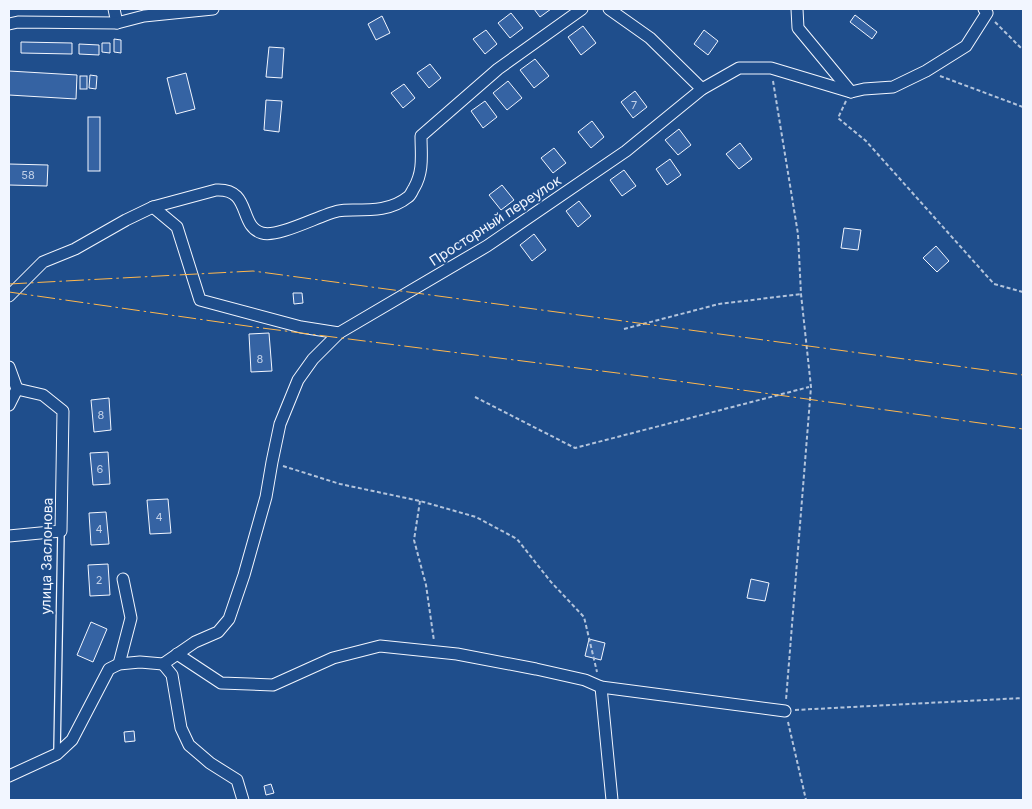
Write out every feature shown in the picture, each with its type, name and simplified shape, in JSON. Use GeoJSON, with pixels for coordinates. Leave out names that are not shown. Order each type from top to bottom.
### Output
{"type":"FeatureCollection","features":[{"type":"Feature","properties":{"kind":"street"},"geometry":{"type":"LineString","coordinates":[[114,9],[117,24]]}},
{"type":"Feature","properties":{"kind":"street"},"geometry":{"type":"LineString","coordinates":[[9,24],[18,22],[117,24],[144,16],[213,9]]}},
{"type":"Feature","properties":{"kind":"street"},"geometry":{"type":"LineString","coordinates":[[9,296],[43,262],[75,249],[152,207],[216,190],[225,189],[239,198],[252,227],[263,234],[292,228],[317,217],[340,210],[378,210],[395,205],[410,196],[421,171],[421,136],[498,69],[582,9]]}},
{"type":"Feature","properties":{"kind":"street"},"geometry":{"type":"LineString","coordinates":[[609,9],[650,38],[702,89]]}},
{"type":"Feature","properties":{"kind":"street"},"geometry":{"type":"LineString","coordinates":[[797,9],[798,28],[851,92]]}},
{"type":"Feature","properties":{"kind":"street","name":"Просторный переулок"},"geometry":{"type":"LineString","coordinates":[[163,664],[194,642],[218,632],[229,619],[244,575],[266,497],[280,424],[298,380],[313,359],[339,333],[487,246],[626,151],[702,89],[739,68],[771,68],[851,92],[893,87],[966,46],[985,11]]}},
{"type":"Feature","properties":{"kind":"street"},"geometry":{"type":"LineString","coordinates":[[152,207],[177,227],[200,300],[300,327],[339,333]]}},
{"type":"Feature","properties":{"kind":"street"},"geometry":{"type":"LineString","coordinates":[[9,367],[17,389],[9,405]]}},
{"type":"Feature","properties":{"kind":"street","name":"улица Заслонова"},"geometry":{"type":"LineString","coordinates":[[17,389],[43,395],[63,411],[61,532]]}},
{"type":"Feature","properties":{"kind":"street"},"geometry":{"type":"LineString","coordinates":[[9,536],[61,532]]}},
{"type":"Feature","properties":{"kind":"street"},"geometry":{"type":"LineString","coordinates":[[119,664],[131,618],[123,579]]}},
{"type":"Feature","properties":{"kind":"street"},"geometry":{"type":"LineString","coordinates":[[177,654],[221,683],[273,685],[333,658],[380,646],[457,654],[585,680],[601,687],[785,711]]}},
{"type":"Feature","properties":{"kind":"street"},"geometry":{"type":"LineString","coordinates":[[9,776],[57,754],[72,740],[109,669],[119,664],[140,662],[163,664],[172,675],[181,728],[189,745],[210,763],[237,780],[243,800]]}},
{"type":"Feature","properties":{"kind":"street"},"geometry":{"type":"LineString","coordinates":[[601,687],[612,800]]}},
{"type":"Feature","properties":{"kind":"lane","name":"улица Заслонова"},"geometry":{"type":"LineString","coordinates":[[57,754],[61,532]]}},
{"type":"Feature","properties":{"kind":"path"},"geometry":{"type":"LineString","coordinates":[[985,11],[1023,50]]}},
{"type":"Feature","properties":{"kind":"path"},"geometry":{"type":"LineString","coordinates":[[771,68],[798,234],[801,294],[810,387],[785,711],[806,800]]}},
{"type":"Feature","properties":{"kind":"path"},"geometry":{"type":"LineString","coordinates":[[926,70],[1023,108]]}},
{"type":"Feature","properties":{"kind":"path"},"geometry":{"type":"LineString","coordinates":[[851,92],[838,118],[866,141],[994,284],[1023,292]]}},
{"type":"Feature","properties":{"kind":"path"},"geometry":{"type":"LineString","coordinates":[[624,328],[719,304],[801,294]]}},
{"type":"Feature","properties":{"kind":"path"},"geometry":{"type":"LineString","coordinates":[[474,397],[575,448],[810,387]]}},
{"type":"Feature","properties":{"kind":"path"},"geometry":{"type":"LineString","coordinates":[[272,462],[340,484],[420,501],[476,518],[517,539],[551,582],[584,617],[601,687]]}},
{"type":"Feature","properties":{"kind":"path"},"geometry":{"type":"LineString","coordinates":[[420,501],[414,540],[426,585],[436,652]]}},
{"type":"Feature","properties":{"kind":"path"},"geometry":{"type":"LineString","coordinates":[[785,711],[1023,698]]}},
{"type":"Feature","properties":{"kind":"building"},"geometry":{"type":"Polygon","coordinates":[[[534,9],[551,9],[540,17],[534,9]]]}},
{"type":"Feature","properties":{"kind":"building"},"geometry":{"type":"Polygon","coordinates":[[[511,13],[523,28],[510,38],[498,23],[511,13]]]}},
{"type":"Feature","properties":{"kind":"building"},"geometry":{"type":"Polygon","coordinates":[[[855,15],[877,32],[872,39],[850,22],[855,15]]]}},
{"type":"Feature","properties":{"kind":"building"},"geometry":{"type":"Polygon","coordinates":[[[382,16],[390,33],[376,40],[368,24],[382,16]]]}},
{"type":"Feature","properties":{"kind":"building"},"geometry":{"type":"Polygon","coordinates":[[[583,26],[596,43],[581,55],[568,37],[583,26]]]}},
{"type":"Feature","properties":{"kind":"building"},"geometry":{"type":"Polygon","coordinates":[[[486,30],[497,44],[485,54],[473,39],[486,30]]]}},
{"type":"Feature","properties":{"kind":"building"},"geometry":{"type":"Polygon","coordinates":[[[704,30],[718,41],[708,55],[694,44],[704,30]]]}},
{"type":"Feature","properties":{"kind":"building"},"geometry":{"type":"Polygon","coordinates":[[[114,39],[121,40],[121,53],[114,52],[114,39]]]}},
{"type":"Feature","properties":{"kind":"building"},"geometry":{"type":"Polygon","coordinates":[[[21,42],[72,43],[72,54],[21,53],[21,42]]]}},
{"type":"Feature","properties":{"kind":"building"},"geometry":{"type":"Polygon","coordinates":[[[102,43],[110,43],[110,53],[102,52],[102,43]]]}},
{"type":"Feature","properties":{"kind":"building"},"geometry":{"type":"Polygon","coordinates":[[[79,44],[99,45],[99,55],[79,54],[79,44]]]}},
{"type":"Feature","properties":{"kind":"building"},"geometry":{"type":"Polygon","coordinates":[[[269,47],[284,48],[282,78],[266,77],[269,47]]]}},
{"type":"Feature","properties":{"kind":"building"},"geometry":{"type":"Polygon","coordinates":[[[535,59],[549,76],[534,88],[520,70],[535,59]]]}},
{"type":"Feature","properties":{"kind":"building"},"geometry":{"type":"Polygon","coordinates":[[[430,64],[441,78],[429,88],[417,73],[430,64]]]}},
{"type":"Feature","properties":{"kind":"building"},"geometry":{"type":"Polygon","coordinates":[[[9,71],[77,75],[76,99],[9,95],[9,71]]]}},
{"type":"Feature","properties":{"kind":"building"},"geometry":{"type":"Polygon","coordinates":[[[186,73],[195,109],[176,114],[167,78],[186,73]]]}},
{"type":"Feature","properties":{"kind":"building"},"geometry":{"type":"Polygon","coordinates":[[[90,75],[97,76],[96,89],[89,88],[90,75]]]}},
{"type":"Feature","properties":{"kind":"building"},"geometry":{"type":"Polygon","coordinates":[[[80,76],[87,76],[87,89],[80,89],[80,76]]]}},
{"type":"Feature","properties":{"kind":"building"},"geometry":{"type":"Polygon","coordinates":[[[508,81],[522,98],[507,110],[493,93],[508,81]]]}},
{"type":"Feature","properties":{"kind":"building"},"geometry":{"type":"Polygon","coordinates":[[[404,84],[415,98],[403,108],[391,93],[404,84]]]}},
{"type":"Feature","properties":{"kind":"building"},"geometry":{"type":"Polygon","coordinates":[[[635,91],[647,107],[633,118],[621,102],[635,91]]]}},
{"type":"Feature","properties":{"kind":"building"},"geometry":{"type":"Polygon","coordinates":[[[266,100],[282,101],[279,132],[264,130],[266,100]]]}},
{"type":"Feature","properties":{"kind":"building"},"geometry":{"type":"Polygon","coordinates":[[[485,101],[497,117],[483,128],[471,111],[485,101]]]}},
{"type":"Feature","properties":{"kind":"building"},"geometry":{"type":"Polygon","coordinates":[[[88,117],[100,117],[100,171],[88,171],[88,117]]]}},
{"type":"Feature","properties":{"kind":"building"},"geometry":{"type":"Polygon","coordinates":[[[592,121],[604,137],[591,148],[578,132],[592,121]]]}},
{"type":"Feature","properties":{"kind":"building"},"geometry":{"type":"Polygon","coordinates":[[[679,129],[691,145],[678,155],[665,140],[679,129]]]}},
{"type":"Feature","properties":{"kind":"building"},"geometry":{"type":"Polygon","coordinates":[[[740,143],[752,159],[739,169],[726,154],[740,143]]]}},
{"type":"Feature","properties":{"kind":"building"},"geometry":{"type":"Polygon","coordinates":[[[554,148],[566,163],[553,173],[541,158],[554,148]]]}},
{"type":"Feature","properties":{"kind":"building"},"geometry":{"type":"Polygon","coordinates":[[[670,159],[681,175],[667,185],[656,169],[670,159]]]}},
{"type":"Feature","properties":{"kind":"building"},"geometry":{"type":"Polygon","coordinates":[[[9,164],[48,165],[47,186],[9,185],[9,164]]]}},
{"type":"Feature","properties":{"kind":"building"},"geometry":{"type":"Polygon","coordinates":[[[624,170],[636,186],[622,196],[610,180],[624,170]]]}},
{"type":"Feature","properties":{"kind":"building"},"geometry":{"type":"Polygon","coordinates":[[[502,185],[514,200],[501,210],[489,195],[502,185]]]}},
{"type":"Feature","properties":{"kind":"building"},"geometry":{"type":"Polygon","coordinates":[[[579,201],[591,216],[578,227],[566,211],[579,201]]]}},
{"type":"Feature","properties":{"kind":"building"},"geometry":{"type":"Polygon","coordinates":[[[844,228],[861,230],[858,250],[841,248],[844,228]]]}},
{"type":"Feature","properties":{"kind":"building"},"geometry":{"type":"Polygon","coordinates":[[[534,234],[546,250],[532,261],[520,245],[534,234]]]}},
{"type":"Feature","properties":{"kind":"building"},"geometry":{"type":"Polygon","coordinates":[[[936,246],[949,261],[937,272],[923,258],[936,246]]]}},
{"type":"Feature","properties":{"kind":"building"},"geometry":{"type":"Polygon","coordinates":[[[293,293],[302,293],[303,303],[294,304],[293,293]]]}},
{"type":"Feature","properties":{"kind":"building"},"geometry":{"type":"Polygon","coordinates":[[[269,333],[272,371],[251,372],[249,334],[269,333]]]}},
{"type":"Feature","properties":{"kind":"building"},"geometry":{"type":"Polygon","coordinates":[[[109,398],[111,430],[94,432],[91,400],[109,398]]]}},
{"type":"Feature","properties":{"kind":"building"},"geometry":{"type":"Polygon","coordinates":[[[108,452],[110,484],[93,485],[90,453],[108,452]]]}},
{"type":"Feature","properties":{"kind":"building"},"geometry":{"type":"Polygon","coordinates":[[[168,499],[171,533],[150,534],[147,500],[168,499]]]}},
{"type":"Feature","properties":{"kind":"building"},"geometry":{"type":"Polygon","coordinates":[[[106,512],[109,544],[91,545],[89,513],[106,512]]]}},
{"type":"Feature","properties":{"kind":"building"},"geometry":{"type":"Polygon","coordinates":[[[108,564],[110,595],[90,596],[88,565],[108,564]]]}},
{"type":"Feature","properties":{"kind":"building"},"geometry":{"type":"Polygon","coordinates":[[[751,579],[769,583],[765,601],[747,598],[751,579]]]}},
{"type":"Feature","properties":{"kind":"building"},"geometry":{"type":"Polygon","coordinates":[[[91,622],[107,629],[93,662],[77,655],[91,622]]]}},
{"type":"Feature","properties":{"kind":"building"},"geometry":{"type":"Polygon","coordinates":[[[589,639],[605,643],[601,660],[585,656],[589,639]]]}},
{"type":"Feature","properties":{"kind":"building"},"geometry":{"type":"Polygon","coordinates":[[[134,731],[135,741],[125,742],[124,732],[134,731]]]}},
{"type":"Feature","properties":{"kind":"building"},"geometry":{"type":"Polygon","coordinates":[[[271,784],[274,793],[266,795],[264,786],[271,784]]]}},
{"type":"Feature","properties":{"kind":"power"},"geometry":{"type":"LineString","coordinates":[[9,284],[253,271],[1023,375]]}},
{"type":"Feature","properties":{"kind":"power"},"geometry":{"type":"LineString","coordinates":[[9,292],[254,327],[641,376],[1023,429]]}}]}
